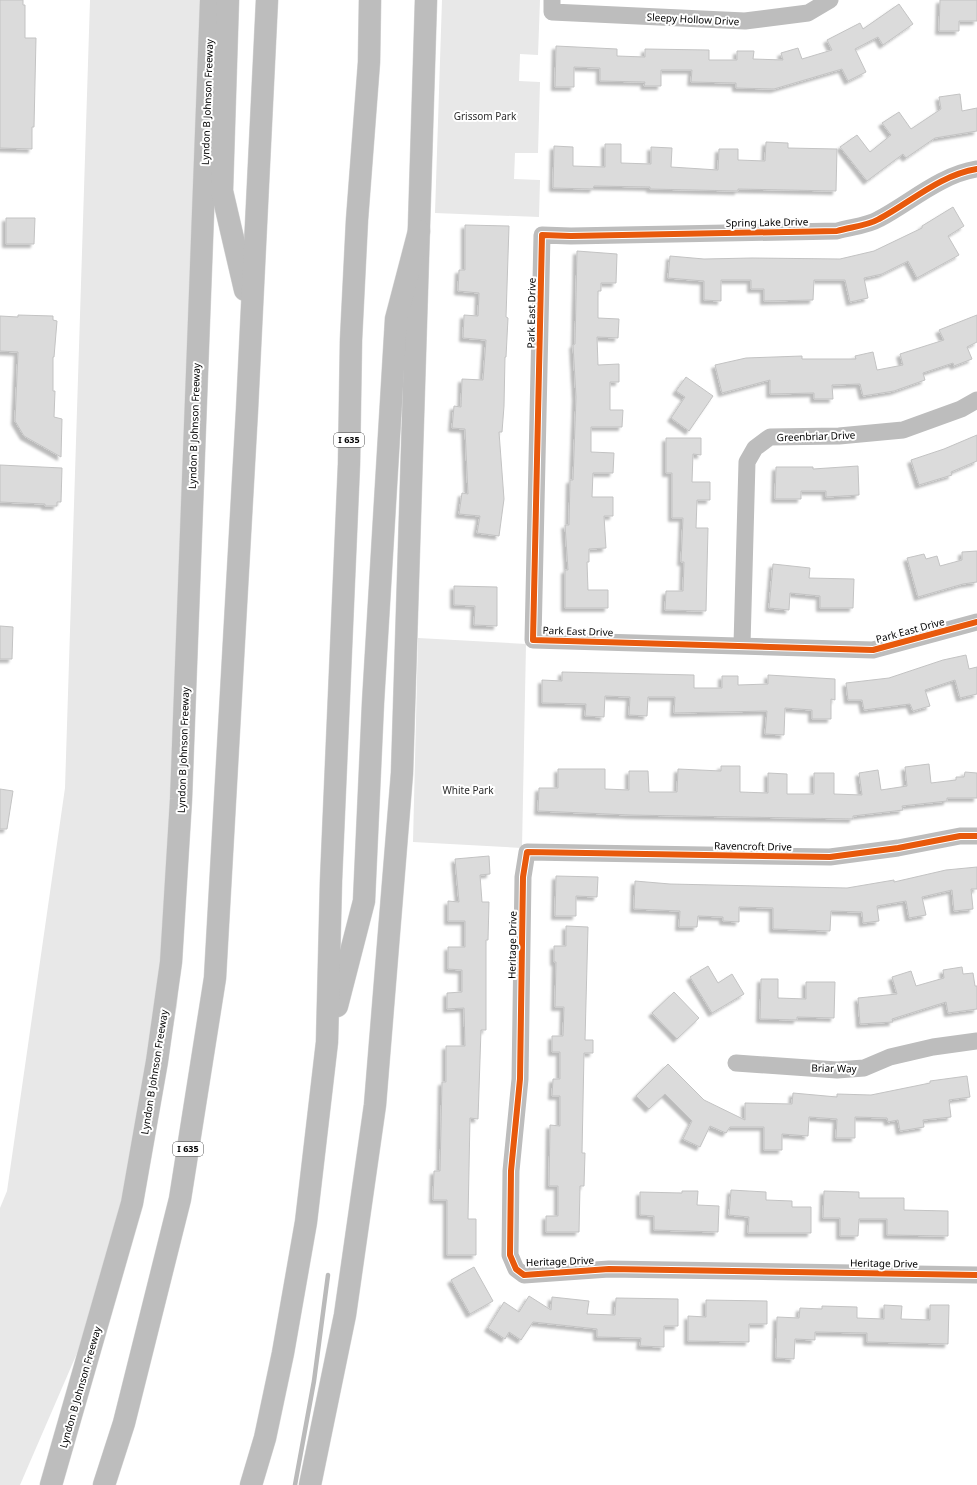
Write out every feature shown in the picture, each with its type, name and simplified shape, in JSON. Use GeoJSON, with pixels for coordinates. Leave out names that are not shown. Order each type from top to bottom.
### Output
{"type":"FeatureCollection","features":[{"type":"Feature","properties":{"kind":"main road","name":"Lyndon B Johnson Freeway"},"geometry":{"type":"LineString","coordinates":[[51,1485],[132,1203],[157,1061],[171,962],[181,807],[211,0]]}},
{"type":"Feature","properties":{"kind":"main road"},"geometry":{"type":"LineString","coordinates":[[228,0],[222,191],[251,317]]}},
{"type":"Feature","properties":{"kind":"main road","name":"I 635"},"geometry":{"type":"LineString","coordinates":[[104,1485],[126,1416],[180,1200],[215,978],[267,0]]}},
{"type":"Feature","properties":{"kind":"main road","name":"I 635"},"geometry":{"type":"LineString","coordinates":[[251,1485],[265,1438],[281,1361],[306,1222],[327,1042],[331,881],[349,464],[351,340],[357,220],[369,62],[370,0]]}},
{"type":"Feature","properties":{"kind":"main road"},"geometry":{"type":"LineString","coordinates":[[310,1485],[345,1314],[376,1097],[402,773],[426,0]]}},
{"type":"Feature","properties":{"kind":"main road"},"geometry":{"type":"LineString","coordinates":[[327,1042],[364,901],[373,696],[396,319],[419,231]]}},
{"type":"Feature","properties":{"kind":"street","name":"Sleepy Hollow Drive"},"geometry":{"type":"LineString","coordinates":[[552,6],[745,21],[808,13],[830,0]]}},
{"type":"Feature","properties":{"kind":"street","name":"Spring Lake Drive"},"geometry":{"type":"LineString","coordinates":[[542,235],[587,236],[837,231],[878,220],[907,201],[960,171],[977,169]]}},
{"type":"Feature","properties":{"kind":"street","name":"Park East Drive"},"geometry":{"type":"LineString","coordinates":[[542,235],[533,640],[873,650],[977,622]]}},
{"type":"Feature","properties":{"kind":"street","name":"Greenbriar Drive"},"geometry":{"type":"LineString","coordinates":[[742,645],[747,462],[755,448],[770,437],[839,436],[903,430],[961,409],[977,400]]}},
{"type":"Feature","properties":{"kind":"street","name":"Ravencroft Drive"},"geometry":{"type":"LineString","coordinates":[[527,852],[830,857],[898,848],[960,836],[977,836]]}},
{"type":"Feature","properties":{"kind":"street","name":"Heritage Drive"},"geometry":{"type":"LineString","coordinates":[[527,852],[523,877],[520,1079],[511,1171],[510,1255],[516,1270],[524,1275],[609,1269],[977,1275]]}},
{"type":"Feature","properties":{"kind":"street","name":"Briar Way"},"geometry":{"type":"LineString","coordinates":[[736,1063],[837,1070],[864,1068],[890,1057],[933,1047],[977,1041]]}},
{"type":"Feature","properties":{"kind":"green space"},"geometry":{"type":"Polygon","coordinates":[[[90,0],[212,0],[183,923],[177,1005],[142,1203],[20,1485],[0,1485],[0,1208],[7,1191],[65,788],[90,0]]]}},
{"type":"Feature","properties":{"kind":"green space","name":"Grissom Park"},"geometry":{"type":"Polygon","coordinates":[[[442,0],[540,0],[538,55],[520,54],[519,81],[540,82],[538,153],[515,153],[514,179],[540,180],[539,217],[435,213],[442,0]]]}},
{"type":"Feature","properties":{"kind":"green space","name":"White Park"},"geometry":{"type":"Polygon","coordinates":[[[418,638],[526,644],[522,848],[413,842],[418,638]]]}},
{"type":"Feature","properties":{"kind":"building"},"geometry":{"type":"Polygon","coordinates":[[[0,0],[23,0],[23,5],[25,5],[25,38],[36,38],[34,127],[32,127],[32,149],[0,148],[0,0]]]}},
{"type":"Feature","properties":{"kind":"building"},"geometry":{"type":"Polygon","coordinates":[[[940,0],[977,0],[977,21],[959,21],[959,31],[939,31],[940,0]]]}},
{"type":"Feature","properties":{"kind":"building"},"geometry":{"type":"Polygon","coordinates":[[[899,4],[913,24],[883,45],[878,37],[855,49],[866,72],[848,81],[842,69],[774,89],[736,88],[736,83],[691,82],[692,70],[661,70],[661,86],[644,86],[645,82],[600,81],[600,68],[574,67],[574,87],[555,87],[556,46],[617,49],[617,56],[645,57],[645,49],[709,50],[709,60],[737,60],[737,51],[754,51],[753,59],[783,60],[781,53],[798,48],[802,59],[832,50],[827,40],[860,23],[863,29],[899,4]]]}},
{"type":"Feature","properties":{"kind":"building"},"geometry":{"type":"Polygon","coordinates":[[[960,94],[962,111],[977,108],[977,131],[935,138],[906,158],[903,154],[867,181],[840,147],[857,135],[870,152],[891,135],[882,123],[899,112],[911,129],[941,109],[939,97],[960,94]]]}},
{"type":"Feature","properties":{"kind":"building"},"geometry":{"type":"Polygon","coordinates":[[[766,142],[788,143],[788,148],[837,149],[836,191],[738,189],[738,191],[594,186],[593,189],[553,188],[554,146],[573,147],[573,166],[605,167],[605,144],[621,144],[621,163],[651,164],[651,147],[672,148],[671,167],[718,170],[719,149],[738,149],[738,160],[765,161],[766,142]]]}},
{"type":"Feature","properties":{"kind":"building"},"geometry":{"type":"Polygon","coordinates":[[[953,207],[964,226],[948,236],[959,255],[917,278],[908,261],[882,274],[864,278],[868,298],[850,302],[845,280],[814,280],[813,300],[764,301],[764,289],[751,289],[751,280],[721,280],[721,301],[704,300],[704,281],[668,278],[670,256],[704,259],[840,259],[874,251],[922,228],[922,226],[953,207]]]}},
{"type":"Feature","properties":{"kind":"building"},"geometry":{"type":"Polygon","coordinates":[[[6,218],[35,218],[34,244],[6,244],[6,218]]]}},
{"type":"Feature","properties":{"kind":"building"},"geometry":{"type":"Polygon","coordinates":[[[465,225],[509,226],[506,317],[508,318],[505,357],[504,406],[502,432],[499,432],[504,499],[499,536],[477,533],[480,516],[459,514],[462,493],[468,494],[465,429],[452,428],[454,406],[461,407],[462,379],[483,380],[486,340],[463,338],[464,315],[478,316],[479,293],[458,291],[459,270],[465,270],[465,225]]]}},
{"type":"Feature","properties":{"kind":"building"},"geometry":{"type":"Polygon","coordinates":[[[577,251],[617,254],[616,283],[601,283],[601,291],[598,291],[598,318],[619,319],[618,338],[597,337],[598,365],[619,364],[619,382],[610,382],[610,410],[623,410],[622,427],[591,427],[591,452],[614,453],[613,473],[593,473],[592,497],[613,497],[613,516],[604,516],[606,548],[589,549],[589,562],[587,562],[588,590],[608,590],[608,608],[565,608],[565,570],[568,570],[565,525],[569,525],[570,480],[573,480],[576,397],[573,345],[575,344],[577,251]]]}},
{"type":"Feature","properties":{"kind":"building"},"geometry":{"type":"Polygon","coordinates":[[[18,315],[53,316],[53,320],[57,321],[53,357],[53,391],[55,391],[54,417],[62,419],[61,457],[24,436],[15,421],[18,352],[0,351],[0,316],[18,317],[18,315]]]}},
{"type":"Feature","properties":{"kind":"building"},"geometry":{"type":"Polygon","coordinates":[[[977,315],[977,342],[967,347],[972,359],[954,366],[953,363],[923,373],[925,380],[894,391],[863,396],[860,384],[832,385],[833,399],[814,399],[814,393],[770,394],[770,380],[722,393],[715,365],[746,358],[802,356],[802,359],[856,359],[855,356],[873,352],[877,370],[903,365],[900,354],[944,340],[939,330],[977,315]]]}},
{"type":"Feature","properties":{"kind":"building"},"geometry":{"type":"Polygon","coordinates":[[[686,377],[713,396],[689,431],[671,418],[685,397],[676,391],[686,377]]]}},
{"type":"Feature","properties":{"kind":"building"},"geometry":{"type":"Polygon","coordinates":[[[977,435],[977,461],[951,472],[952,475],[919,485],[911,460],[944,449],[977,435]]]}},
{"type":"Feature","properties":{"kind":"building"},"geometry":{"type":"Polygon","coordinates":[[[666,438],[701,438],[701,455],[693,454],[692,482],[710,482],[710,500],[697,500],[696,528],[708,528],[706,611],[665,610],[666,591],[683,591],[684,562],[681,562],[683,518],[672,518],[672,473],[666,473],[666,438]]]}},
{"type":"Feature","properties":{"kind":"building"},"geometry":{"type":"Polygon","coordinates":[[[0,465],[62,468],[61,502],[57,502],[57,506],[45,506],[45,504],[0,502],[0,465]]]}},
{"type":"Feature","properties":{"kind":"building"},"geometry":{"type":"Polygon","coordinates":[[[858,466],[859,495],[826,497],[826,491],[801,491],[801,499],[775,499],[776,467],[813,467],[813,469],[858,466]]]}},
{"type":"Feature","properties":{"kind":"building"},"geometry":{"type":"Polygon","coordinates":[[[977,551],[977,582],[963,584],[918,597],[907,558],[924,554],[926,559],[937,556],[940,566],[962,560],[962,552],[977,551]]]}},
{"type":"Feature","properties":{"kind":"building"},"geometry":{"type":"Polygon","coordinates":[[[773,564],[810,568],[809,578],[854,579],[853,608],[820,608],[820,596],[790,593],[789,610],[769,608],[773,564]]]}},
{"type":"Feature","properties":{"kind":"building"},"geometry":{"type":"Polygon","coordinates":[[[454,586],[497,587],[497,626],[474,625],[475,606],[454,605],[454,586]]]}},
{"type":"Feature","properties":{"kind":"building"},"geometry":{"type":"Polygon","coordinates":[[[0,626],[13,627],[12,659],[0,659],[0,626]]]}},
{"type":"Feature","properties":{"kind":"building"},"geometry":{"type":"Polygon","coordinates":[[[966,655],[969,669],[977,667],[977,694],[960,698],[955,680],[925,690],[930,706],[913,711],[910,704],[864,710],[862,700],[848,700],[846,683],[889,678],[943,660],[966,655]]]}},
{"type":"Feature","properties":{"kind":"building"},"geometry":{"type":"Polygon","coordinates":[[[562,672],[694,675],[694,688],[722,688],[722,676],[738,676],[738,685],[768,684],[768,675],[835,679],[835,700],[831,699],[831,719],[812,719],[812,710],[785,708],[784,735],[765,734],[767,711],[674,713],[675,697],[648,697],[647,716],[629,715],[630,697],[605,696],[604,717],[585,716],[586,704],[542,703],[542,680],[562,681],[562,672]]]}},
{"type":"Feature","properties":{"kind":"building"},"geometry":{"type":"Polygon","coordinates":[[[929,764],[931,783],[956,780],[956,777],[964,777],[965,772],[977,773],[977,798],[947,798],[947,801],[902,806],[903,810],[853,816],[853,819],[630,815],[538,811],[539,788],[558,788],[558,769],[605,769],[605,789],[629,790],[629,771],[648,771],[649,792],[677,792],[678,769],[721,771],[721,766],[740,766],[740,792],[768,793],[768,773],[787,774],[787,794],[814,794],[814,773],[834,773],[834,794],[862,795],[859,773],[878,770],[881,790],[907,786],[905,767],[929,764]]]}},
{"type":"Feature","properties":{"kind":"building"},"geometry":{"type":"Polygon","coordinates":[[[0,789],[13,791],[7,829],[0,829],[0,789]]]}},
{"type":"Feature","properties":{"kind":"building"},"geometry":{"type":"Polygon","coordinates":[[[489,856],[490,874],[480,875],[482,902],[489,902],[488,940],[486,940],[486,1030],[481,1030],[478,1119],[470,1118],[468,1219],[476,1219],[476,1255],[447,1255],[447,1200],[433,1200],[434,1171],[440,1171],[442,1082],[446,1082],[446,1046],[465,1046],[464,1008],[447,1009],[447,993],[462,992],[462,970],[448,969],[448,947],[465,947],[465,921],[448,921],[448,901],[459,902],[455,859],[489,856]]]}},
{"type":"Feature","properties":{"kind":"building"},"geometry":{"type":"Polygon","coordinates":[[[977,867],[977,889],[971,889],[973,909],[954,911],[952,890],[922,897],[926,915],[909,918],[906,901],[877,906],[879,921],[863,923],[862,912],[831,911],[830,931],[773,929],[773,908],[739,907],[739,922],[723,921],[723,917],[698,916],[697,927],[679,927],[680,911],[634,909],[635,881],[670,884],[847,888],[894,880],[894,882],[946,870],[977,867]]]}},
{"type":"Feature","properties":{"kind":"building"},"geometry":{"type":"Polygon","coordinates":[[[556,876],[598,877],[597,897],[576,896],[576,916],[555,916],[556,876]]]}},
{"type":"Feature","properties":{"kind":"building"},"geometry":{"type":"Polygon","coordinates":[[[566,926],[588,927],[585,1040],[593,1040],[593,1053],[584,1053],[582,1153],[585,1153],[584,1186],[580,1186],[579,1232],[546,1232],[546,1216],[558,1216],[558,1186],[549,1186],[550,1125],[560,1126],[560,1096],[552,1096],[553,1079],[560,1079],[560,1052],[552,1052],[552,1036],[563,1036],[564,1007],[555,1007],[556,962],[554,962],[554,946],[566,946],[566,926]]]}},
{"type":"Feature","properties":{"kind":"building"},"geometry":{"type":"Polygon","coordinates":[[[708,966],[718,983],[732,974],[744,994],[712,1013],[690,977],[708,966]]]}},
{"type":"Feature","properties":{"kind":"building"},"geometry":{"type":"Polygon","coordinates":[[[962,967],[963,974],[973,973],[975,986],[977,986],[977,1009],[948,1013],[946,1002],[892,1019],[893,1022],[860,1024],[858,998],[897,994],[892,977],[911,971],[916,986],[944,978],[943,970],[962,967]]]}},
{"type":"Feature","properties":{"kind":"building"},"geometry":{"type":"Polygon","coordinates":[[[761,979],[778,979],[778,998],[806,999],[806,982],[835,982],[834,1018],[797,1017],[797,1020],[760,1019],[761,979]]]}},
{"type":"Feature","properties":{"kind":"building"},"geometry":{"type":"Polygon","coordinates":[[[674,992],[699,1018],[677,1039],[652,1013],[674,992]]]}},
{"type":"Feature","properties":{"kind":"building"},"geometry":{"type":"Polygon","coordinates":[[[668,1064],[704,1100],[745,1120],[745,1103],[792,1104],[793,1093],[837,1097],[837,1094],[871,1095],[930,1083],[930,1081],[967,1076],[970,1097],[949,1100],[951,1117],[923,1120],[924,1127],[900,1131],[898,1120],[888,1122],[887,1118],[855,1117],[855,1138],[836,1138],[837,1119],[809,1117],[808,1136],[782,1134],[782,1150],[764,1150],[764,1127],[730,1127],[726,1133],[710,1126],[700,1147],[683,1139],[692,1121],[665,1094],[649,1109],[636,1096],[668,1064]]]}},
{"type":"Feature","properties":{"kind":"building"},"geometry":{"type":"Polygon","coordinates":[[[731,1190],[766,1192],[766,1200],[792,1201],[792,1207],[811,1207],[811,1233],[748,1233],[749,1217],[729,1215],[731,1190]]]}},
{"type":"Feature","properties":{"kind":"building"},"geometry":{"type":"Polygon","coordinates":[[[682,1191],[698,1191],[697,1205],[719,1206],[718,1232],[654,1230],[654,1216],[640,1215],[640,1192],[682,1193],[682,1191]]]}},
{"type":"Feature","properties":{"kind":"building"},"geometry":{"type":"Polygon","coordinates":[[[824,1191],[859,1192],[859,1198],[904,1198],[904,1210],[948,1211],[948,1236],[887,1235],[887,1219],[859,1219],[858,1236],[840,1236],[840,1218],[823,1218],[824,1191]]]}},
{"type":"Feature","properties":{"kind":"building"},"geometry":{"type":"Polygon","coordinates":[[[474,1267],[493,1301],[470,1314],[451,1280],[474,1267]]]}},
{"type":"Feature","properties":{"kind":"building"},"geometry":{"type":"Polygon","coordinates":[[[529,1296],[551,1310],[552,1297],[589,1301],[587,1314],[615,1315],[616,1298],[678,1299],[678,1326],[664,1326],[664,1347],[640,1346],[641,1338],[597,1337],[597,1329],[533,1322],[521,1340],[509,1332],[505,1339],[488,1328],[504,1302],[519,1312],[529,1296]]]}},
{"type":"Feature","properties":{"kind":"building"},"geometry":{"type":"Polygon","coordinates":[[[706,1300],[767,1301],[767,1324],[749,1324],[749,1342],[688,1341],[688,1316],[706,1317],[706,1300]]]}},
{"type":"Feature","properties":{"kind":"building"},"geometry":{"type":"Polygon","coordinates":[[[884,1305],[902,1306],[901,1319],[930,1320],[930,1305],[949,1305],[948,1344],[867,1342],[867,1333],[815,1332],[815,1340],[795,1339],[794,1359],[776,1358],[777,1317],[799,1318],[800,1308],[822,1309],[822,1306],[857,1307],[857,1318],[884,1319],[884,1305]]]}},
{"type":"Feature","properties":{"kind":"waterway"},"geometry":{"type":"LineString","coordinates":[[295,1485],[314,1381],[328,1275]]}},
{"type":"Feature","properties":{"kind":"cycle path"},"geometry":{"type":"LineString","coordinates":[[977,169],[963,172],[938,183],[874,221],[864,225],[837,231],[571,236],[542,235],[533,640],[873,650],[977,622]]}},
{"type":"Feature","properties":{"kind":"cycle path"},"geometry":{"type":"LineString","coordinates":[[977,836],[960,836],[898,848],[830,857],[527,852],[523,877],[520,1079],[511,1171],[510,1255],[516,1269],[524,1275],[609,1269],[977,1275]]}}]}
